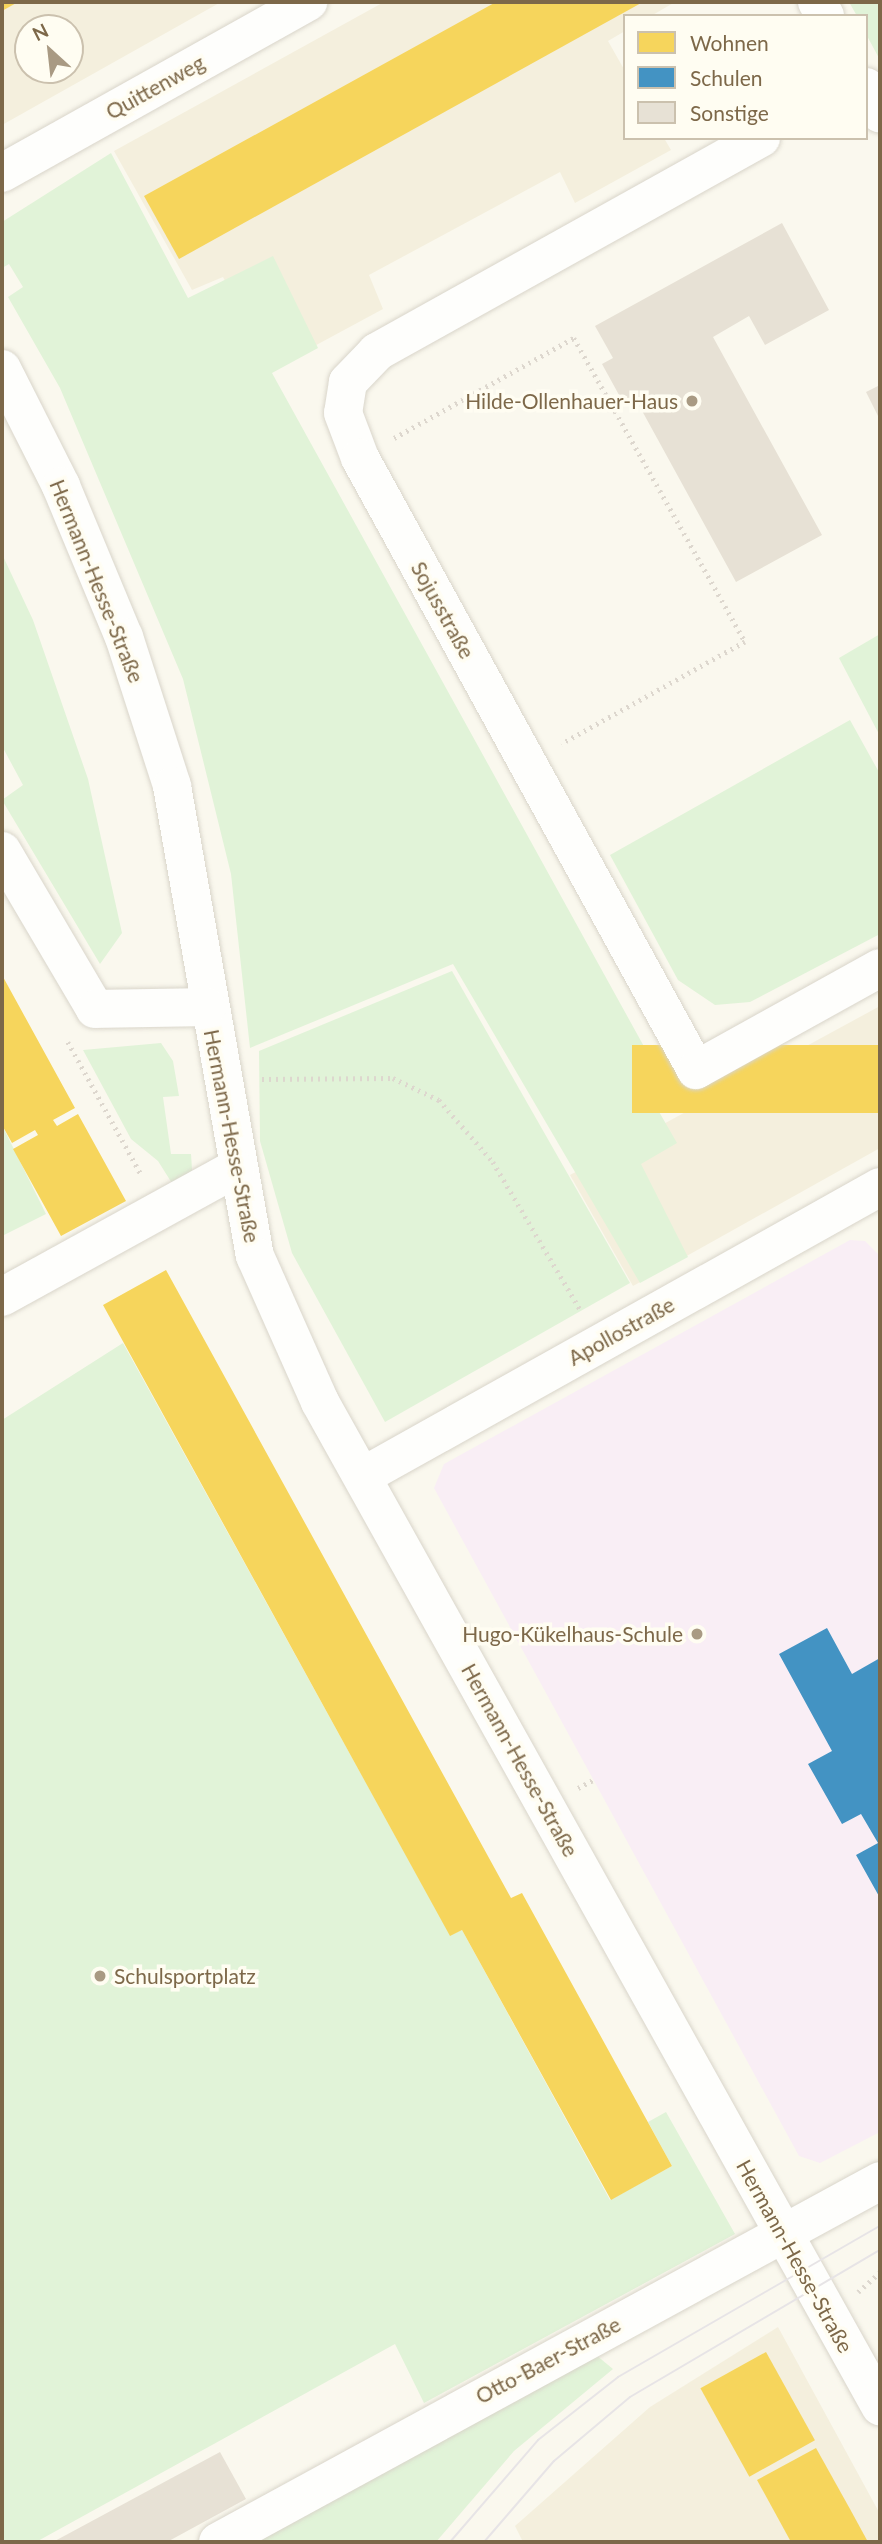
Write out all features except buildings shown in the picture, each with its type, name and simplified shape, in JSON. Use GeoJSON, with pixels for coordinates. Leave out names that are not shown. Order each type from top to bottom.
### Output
{"type":"FeatureCollection","features":[{"type":"Feature","properties":{"kind":"street","name":"Quittenweg"},"geometry":{"type":"LineString","coordinates":[[2,173],[308,2]]}},
{"type":"Feature","properties":{"kind":"street"},"geometry":{"type":"LineString","coordinates":[[868,91],[880,113]]}},
{"type":"Feature","properties":{"kind":"street","name":"Sojusstraße"},"geometry":{"type":"LineString","coordinates":[[757,140],[377,352],[348,382],[343,401],[360,458],[696,1070],[880,968]]}},
{"type":"Feature","properties":{"kind":"street","name":"Hermann-Hesse-Straße"},"geometry":{"type":"LineString","coordinates":[[2,369],[119,624],[160,749],[191,886],[207,1007],[235,1169],[255,1256],[320,1402],[880,2406]]}},
{"type":"Feature","properties":{"kind":"street","name":"Hermann-Hesse-Straße"},"geometry":{"type":"LineString","coordinates":[[2,851],[95,1010],[207,1007]]}},
{"type":"Feature","properties":{"kind":"street"},"geometry":{"type":"LineString","coordinates":[[2,1297],[235,1169]]}},
{"type":"Feature","properties":{"kind":"street","name":"Apollostraße"},"geometry":{"type":"LineString","coordinates":[[363,1476],[880,1189]]}},
{"type":"Feature","properties":{"kind":"street","name":"Otto-Baer-Straße"},"geometry":{"type":"LineString","coordinates":[[218,2542],[880,2181]]}},
{"type":"Feature","properties":{"kind":"path"},"geometry":{"type":"LineString","coordinates":[[360,458],[574,338],[745,642],[527,765]]}},
{"type":"Feature","properties":{"kind":"path"},"geometry":{"type":"LineString","coordinates":[[68,1042],[161,1210]]}},
{"type":"Feature","properties":{"kind":"path"},"geometry":{"type":"LineString","coordinates":[[253,1080],[393,1078],[439,1100],[493,1162],[586,1319]]}},
{"type":"Feature","properties":{"kind":"shaded area"},"geometry":{"type":"Polygon","coordinates":[[[2,2],[221,2],[84,79],[84,14],[14,14],[14,84],[75,84],[2,125],[2,2]]]}},
{"type":"Feature","properties":{"kind":"shaded area"},"geometry":{"type":"Polygon","coordinates":[[[384,2],[675,2],[654,14],[623,14],[623,32],[608,41],[623,67],[623,140],[665,140],[671,150],[575,203],[560,172],[369,275],[383,309],[270,370],[223,277],[192,290],[114,151],[384,2]]]}},
{"type":"Feature","properties":{"kind":"shaded area"},"geometry":{"type":"Polygon","coordinates":[[[880,1006],[880,1148],[633,1286],[570,1175],[880,1006]]]}},
{"type":"Feature","properties":{"kind":"shaded area","name":"Hugo-Kükelhaus-Schule"},"geometry":{"type":"Polygon","coordinates":[[[850,1240],[865,1241],[880,1256],[880,2132],[820,2163],[799,2156],[434,1488],[444,1464],[850,1240]]]}},
{"type":"Feature","properties":{"kind":"shaded area"},"geometry":{"type":"Polygon","coordinates":[[[778,2327],[880,2514],[880,2542],[523,2542],[515,2526],[650,2407],[778,2327]]]}},
{"type":"Feature","properties":{"kind":"green space"},"geometry":{"type":"Polygon","coordinates":[[[849,2],[880,2],[880,60],[868,38],[868,14],[856,14],[849,2]]]}},
{"type":"Feature","properties":{"kind":"green space"},"geometry":{"type":"Polygon","coordinates":[[[111,153],[188,298],[273,256],[318,348],[272,373],[673,1099],[658,1110],[677,1143],[641,1164],[688,1257],[640,1283],[453,964],[250,1048],[231,874],[183,679],[60,388],[8,297],[23,287],[9,264],[2,268],[2,222],[111,153]]]}},
{"type":"Feature","properties":{"kind":"green space"},"geometry":{"type":"Polygon","coordinates":[[[2,554],[33,620],[88,779],[122,933],[100,964],[2,800],[23,785],[2,746],[2,554]]]}},
{"type":"Feature","properties":{"kind":"green space"},"geometry":{"type":"Polygon","coordinates":[[[880,634],[880,736],[839,658],[880,634]]]}},
{"type":"Feature","properties":{"kind":"green space"},"geometry":{"type":"Polygon","coordinates":[[[850,720],[880,774],[880,934],[750,1002],[715,1005],[678,980],[610,855],[850,720]]]}},
{"type":"Feature","properties":{"kind":"green space"},"geometry":{"type":"Polygon","coordinates":[[[452,971],[630,1283],[385,1422],[292,1253],[260,1141],[259,1051],[452,971]]]}},
{"type":"Feature","properties":{"kind":"green space"},"geometry":{"type":"Polygon","coordinates":[[[161,1043],[173,1061],[179,1096],[163,1097],[171,1154],[191,1154],[193,1184],[175,1188],[158,1161],[131,1139],[83,1050],[161,1043]]]}},
{"type":"Feature","properties":{"kind":"green space"},"geometry":{"type":"Polygon","coordinates":[[[2,1125],[46,1214],[2,1236],[2,1125]]]}},
{"type":"Feature","properties":{"kind":"green space"},"geometry":{"type":"Polygon","coordinates":[[[123,1343],[450,1935],[462,1930],[610,2200],[672,2166],[648,2122],[666,2112],[735,2234],[424,2403],[395,2344],[36,2542],[2,2542],[2,1420],[123,1343]]]}},
{"type":"Feature","properties":{"kind":"green space"},"geometry":{"type":"Polygon","coordinates":[[[596,2355],[613,2369],[514,2451],[436,2542],[243,2542],[596,2355]]]}},
{"type":"Feature","properties":{"kind":"tram line"},"geometry":{"type":"LineString","coordinates":[[450,2542],[538,2440],[618,2377],[880,2226]]}},
{"type":"Feature","properties":{"kind":"tram line"},"geometry":{"type":"LineString","coordinates":[[484,2542],[554,2461],[630,2397],[880,2250]]}},
{"type":"Feature","properties":{"kind":"place","name":"Hilde-Ollenhauer-Haus"},"geometry":{"type":"Point","coordinates":[692,401]}},
{"type":"Feature","properties":{"kind":"place","name":"Hugo-Kükelhaus-Schule"},"geometry":{"type":"Point","coordinates":[697,1634]}},
{"type":"Feature","properties":{"kind":"place","name":"Schulsportplatz"},"geometry":{"type":"Point","coordinates":[100,1976]}}]}
